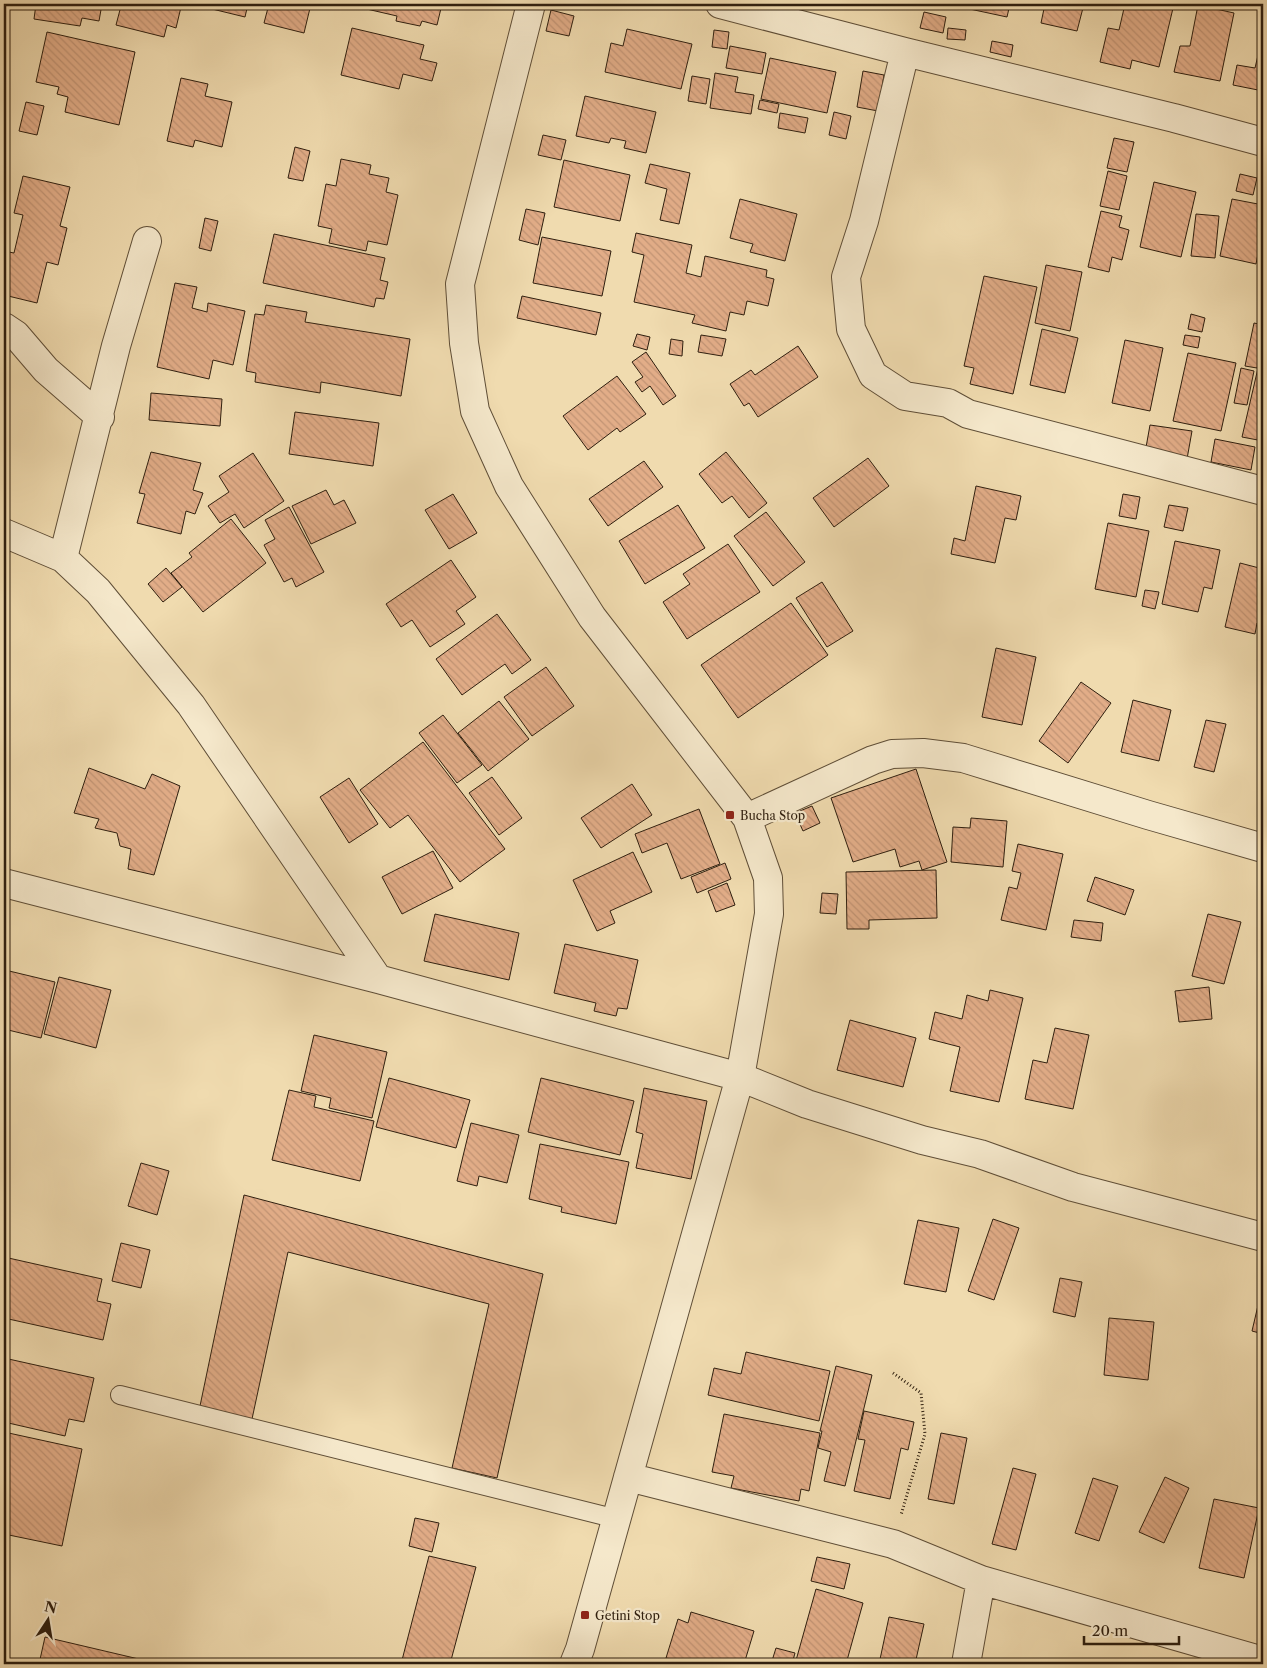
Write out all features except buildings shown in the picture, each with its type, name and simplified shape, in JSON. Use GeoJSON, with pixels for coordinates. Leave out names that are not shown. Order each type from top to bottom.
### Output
{"type":"FeatureCollection","features":[{"type":"Feature","properties":{"kind":"street"},"geometry":{"type":"LineString","coordinates":[[531,4],[460,284],[464,343],[475,411],[509,486],[592,617],[747,818],[768,878],[769,914],[740,1077],[580,1650],[574,1664]]}},
{"type":"Feature","properties":{"kind":"street"},"geometry":{"type":"LineString","coordinates":[[720,4],[1263,142]]}},
{"type":"Feature","properties":{"kind":"street"},"geometry":{"type":"LineString","coordinates":[[905,52],[864,221],[846,277],[851,329],[872,375],[905,396],[948,403],[968,414],[1263,491]]}},
{"type":"Feature","properties":{"kind":"street"},"geometry":{"type":"LineString","coordinates":[[63,558],[116,346],[147,241]]}},
{"type":"Feature","properties":{"kind":"street"},"geometry":{"type":"LineString","coordinates":[[4,327],[16,335],[46,370],[100,416]]}},
{"type":"Feature","properties":{"kind":"street"},"geometry":{"type":"LineString","coordinates":[[4,533],[63,558],[98,591],[192,705],[378,979]]}},
{"type":"Feature","properties":{"kind":"street"},"geometry":{"type":"LineString","coordinates":[[747,818],[873,760],[892,754],[924,753],[963,758],[1076,794],[1263,848]]}},
{"type":"Feature","properties":{"kind":"street"},"geometry":{"type":"LineString","coordinates":[[4,882],[378,979],[740,1077],[807,1104],[922,1140],[980,1154],[1073,1187],[1263,1237]]}},
{"type":"Feature","properties":{"kind":"street"},"geometry":{"type":"LineString","coordinates":[[628,1477],[893,1544],[981,1580],[1263,1661]]}},
{"type":"Feature","properties":{"kind":"street"},"geometry":{"type":"LineString","coordinates":[[966,1664],[981,1580]]}},
{"type":"Feature","properties":{"kind":"lane"},"geometry":{"type":"LineString","coordinates":[[120,1395],[616,1519]]}},
{"type":"Feature","properties":{"kind":"path"},"geometry":{"type":"LineString","coordinates":[[892,1373],[921,1393],[925,1434],[893,1544]]}},
{"type":"Feature","properties":{"kind":"place","name":"Bucha Stop"},"geometry":{"type":"Point","coordinates":[730,815]}},
{"type":"Feature","properties":{"kind":"place","name":"Getini Stop"},"geometry":{"type":"Point","coordinates":[585,1615]}}]}
